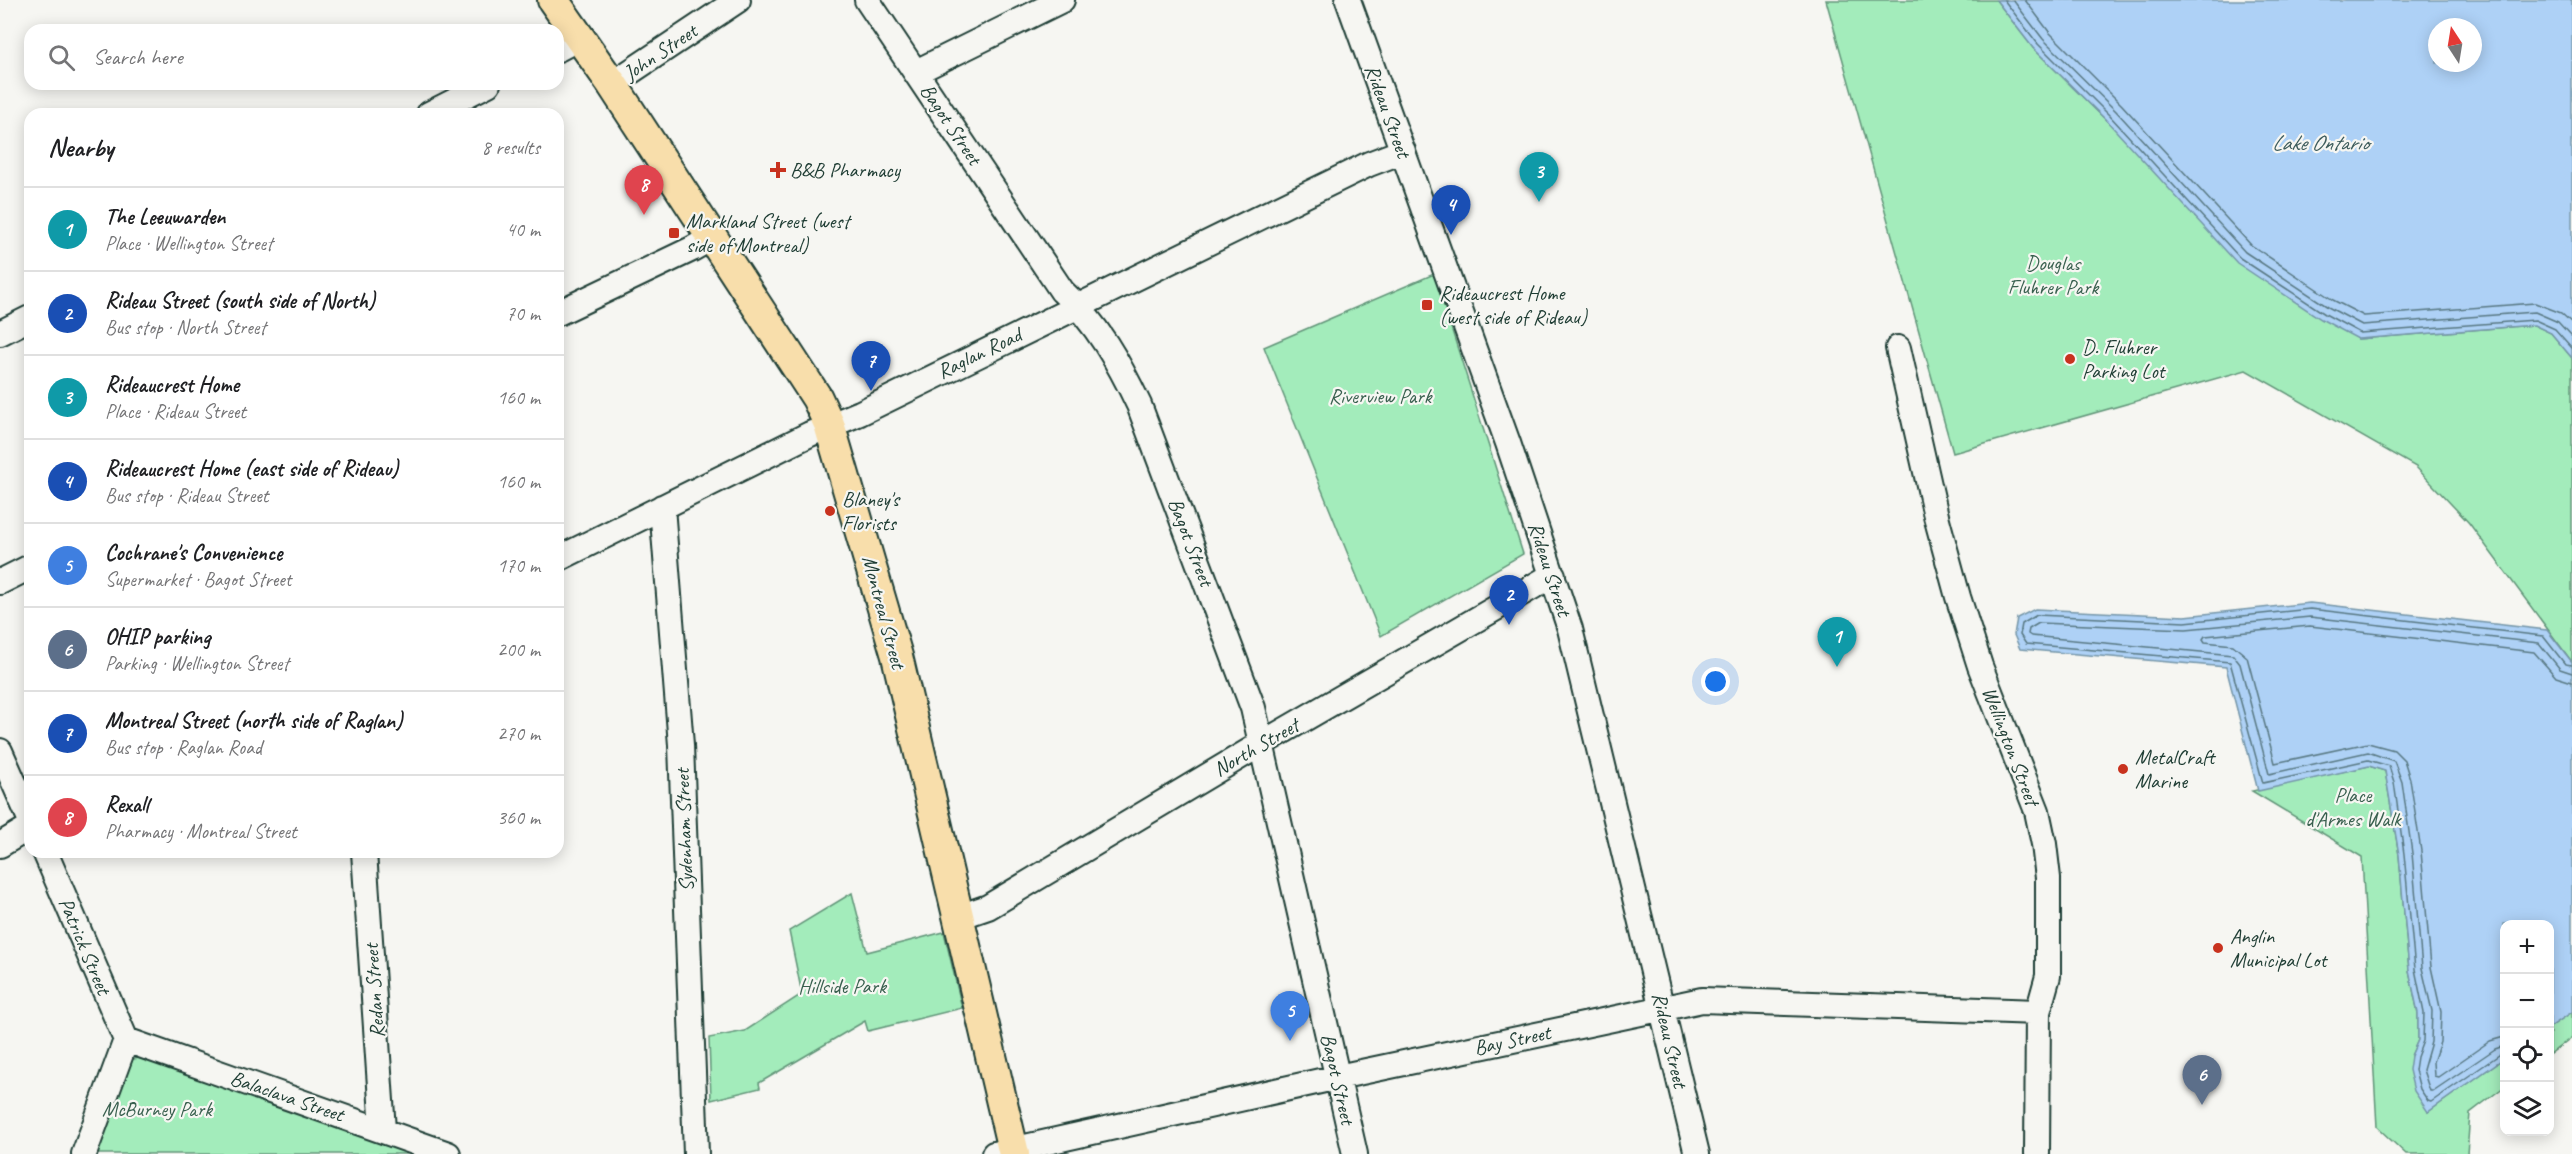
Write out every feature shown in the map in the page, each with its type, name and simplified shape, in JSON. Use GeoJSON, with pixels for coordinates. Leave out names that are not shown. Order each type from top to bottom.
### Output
{"type":"FeatureCollection","features":[{"type":"Feature","properties":{"kind":"main road","name":"Montreal Street"},"geometry":{"type":"LineString","coordinates":[[553,0],[561,24]]}},
{"type":"Feature","properties":{"kind":"main road","name":"Montreal Street"},"geometry":{"type":"LineString","coordinates":[[568,44],[612,84],[817,398],[829,424],[897,656],[959,917],[1007,1153]]}},
{"type":"Feature","properties":{"kind":"street","name":"John Street"},"geometry":{"type":"LineString","coordinates":[[612,84],[738,0]]}},
{"type":"Feature","properties":{"kind":"street","name":"Bagot Street"},"geometry":{"type":"LineString","coordinates":[[867,0],[1062,291],[1077,305],[1119,362],[1139,405],[1253,708],[1356,1154]]}},
{"type":"Feature","properties":{"kind":"street"},"geometry":{"type":"LineString","coordinates":[[916,72],[1062,0]]}},
{"type":"Feature","properties":{"kind":"street","name":"Rideau Street"},"geometry":{"type":"LineString","coordinates":[[1348,0],[1508,443],[1570,629],[1697,1154]]}},
{"type":"Feature","properties":{"kind":"street"},"geometry":{"type":"LineString","coordinates":[[441,108],[476,90]]}},
{"type":"Feature","properties":{"kind":"street","name":"Raglan Road"},"geometry":{"type":"LineString","coordinates":[[564,556],[829,424],[861,413],[1077,305],[1369,164],[1402,151]]}},
{"type":"Feature","properties":{"kind":"street"},"geometry":{"type":"LineString","coordinates":[[564,311],[712,237]]}},
{"type":"Feature","properties":{"kind":"street"},"geometry":{"type":"LineString","coordinates":[[0,333],[24,321]]}},
{"type":"Feature","properties":{"kind":"street","name":"Wellington Street"},"geometry":{"type":"LineString","coordinates":[[1898,348],[1936,516],[1958,597],[1980,666],[2027,783],[2042,833],[2048,878],[2048,976],[2038,1012],[2037,1154]]}},
{"type":"Feature","properties":{"kind":"street","name":"Sydenham Street"},"geometry":{"type":"LineString","coordinates":[[662,507],[681,745],[696,1154]]}},
{"type":"Feature","properties":{"kind":"street"},"geometry":{"type":"LineString","coordinates":[[0,582],[24,570]]}},
{"type":"Feature","properties":{"kind":"street","name":"North Street"},"geometry":{"type":"LineString","coordinates":[[959,917],[988,908],[1261,744],[1553,575]]}},
{"type":"Feature","properties":{"kind":"street"},"geometry":{"type":"LineString","coordinates":[[0,751],[24,805]]}},
{"type":"Feature","properties":{"kind":"street"},"geometry":{"type":"LineString","coordinates":[[0,845],[24,831]]}},
{"type":"Feature","properties":{"kind":"street","name":"Patrick Street"},"geometry":{"type":"LineString","coordinates":[[48,858],[126,1040]]}},
{"type":"Feature","properties":{"kind":"street","name":"Redan Street"},"geometry":{"type":"LineString","coordinates":[[364,858],[383,1130]]}},
{"type":"Feature","properties":{"kind":"street","name":"Bay Street"},"geometry":{"type":"LineString","coordinates":[[1007,1153],[1338,1077],[1702,1000],[2038,1012]]}},
{"type":"Feature","properties":{"kind":"street"},"geometry":{"type":"LineString","coordinates":[[84,1154],[126,1040]]}},
{"type":"Feature","properties":{"kind":"street","name":"Balaclava Street"},"geometry":{"type":"LineString","coordinates":[[126,1040],[447,1154]]}},
{"type":"Feature","properties":{"kind":"green space","name":"Douglas Fluhrer Park"},"geometry":{"type":"Polygon","coordinates":[[[1826,0],[1996,0],[2033,48],[2106,120],[2358,339],[2534,325],[2551,333],[2572,358],[2572,662],[2469,523],[2416,467],[2246,370],[1953,453],[1826,0]]]}},
{"type":"Feature","properties":{"kind":"green space","name":"Riverview Park"},"geometry":{"type":"Polygon","coordinates":[[[1434,274],[1523,554],[1381,636],[1264,347],[1434,274]]]}},
{"type":"Feature","properties":{"kind":"green space","name":"Place d'Armes Walk"},"geometry":{"type":"Polygon","coordinates":[[[2369,766],[2385,771],[2399,855],[2409,970],[2418,1013],[2418,1040],[2411,1056],[2428,1112],[2500,1061],[2500,1090],[2470,1113],[2467,1154],[2406,1154],[2377,1127],[2362,857],[2252,791],[2369,766]]]}},
{"type":"Feature","properties":{"kind":"green space","name":"Hillside Park"},"geometry":{"type":"Polygon","coordinates":[[[852,893],[867,952],[944,932],[962,1008],[868,1031],[865,1021],[759,1083],[760,1088],[711,1100],[709,1038],[745,1031],[802,994],[789,931],[852,893]]]}},
{"type":"Feature","properties":{"kind":"green space"},"geometry":{"type":"Polygon","coordinates":[[[2572,1012],[2572,1037],[2554,1051],[2554,1028],[2554,1024],[2572,1012]]]}},
{"type":"Feature","properties":{"kind":"green space","name":"McBurney Park"},"geometry":{"type":"Polygon","coordinates":[[[146,1058],[416,1154],[94,1154],[129,1060],[146,1058]]]}},
{"type":"Feature","properties":{"kind":"water","name":"Lake Ontario"},"geometry":{"type":"Polygon","coordinates":[[[1996,0],[2572,0],[2572,358],[2551,333],[2534,325],[2358,339],[2321,319],[2237,263],[2106,120],[2033,48],[1996,0]]]}},
{"type":"Feature","properties":{"kind":"water"},"geometry":{"type":"Polygon","coordinates":[[[2310,603],[2547,630],[2572,662],[2572,1012],[2554,1024],[2554,920],[2500,920],[2500,1061],[2428,1112],[2414,1091],[2409,1070],[2411,1056],[2418,1040],[2418,1013],[2409,970],[2399,855],[2385,771],[2369,766],[2258,791],[2226,667],[2020,649],[2014,635],[2017,618],[2035,609],[2185,616],[2310,603]]]}},
{"type":"Feature","properties":{"kind":"place","name":"B&B Pharmacy"},"geometry":{"type":"Point","coordinates":[778,170]}},
{"type":"Feature","properties":{"kind":"place","name":"Rideaucrest Home"},"geometry":{"type":"Point","coordinates":[1539,202]}},
{"type":"Feature","properties":{"kind":"place","name":"Rexall"},"geometry":{"type":"Point","coordinates":[644,215]}},
{"type":"Feature","properties":{"kind":"place","name":"Markland Street (west side of Montreal)"},"geometry":{"type":"Point","coordinates":[674,233]}},
{"type":"Feature","properties":{"kind":"place","name":"Rideaucrest Home (east side of Rideau)"},"geometry":{"type":"Point","coordinates":[1451,235]}},
{"type":"Feature","properties":{"kind":"place","name":"Rideaucrest Home (west side of Rideau)"},"geometry":{"type":"Point","coordinates":[1427,305]}},
{"type":"Feature","properties":{"kind":"place","name":"D. Fluhrer Parking Lot"},"geometry":{"type":"Point","coordinates":[2070,359]}},
{"type":"Feature","properties":{"kind":"place","name":"Montreal Street (north side of Raglan)"},"geometry":{"type":"Point","coordinates":[871,391]}},
{"type":"Feature","properties":{"kind":"place","name":"Blaney's Florists"},"geometry":{"type":"Point","coordinates":[830,511]}},
{"type":"Feature","properties":{"kind":"place","name":"Rideau Street (south side of North)"},"geometry":{"type":"Point","coordinates":[1509,625]}},
{"type":"Feature","properties":{"kind":"place","name":"The Leeuwarden"},"geometry":{"type":"Point","coordinates":[1837,667]}},
{"type":"Feature","properties":{"kind":"place","name":"MetalCraft Marine"},"geometry":{"type":"Point","coordinates":[2123,769]}},
{"type":"Feature","properties":{"kind":"place","name":"Anglin Municipal Lot"},"geometry":{"type":"Point","coordinates":[2218,948]}},
{"type":"Feature","properties":{"kind":"place","name":"Cochrane's Convenience"},"geometry":{"type":"Point","coordinates":[1290,1041]}},
{"type":"Feature","properties":{"kind":"place","name":"OHIP parking"},"geometry":{"type":"Point","coordinates":[2202,1105]}}]}
